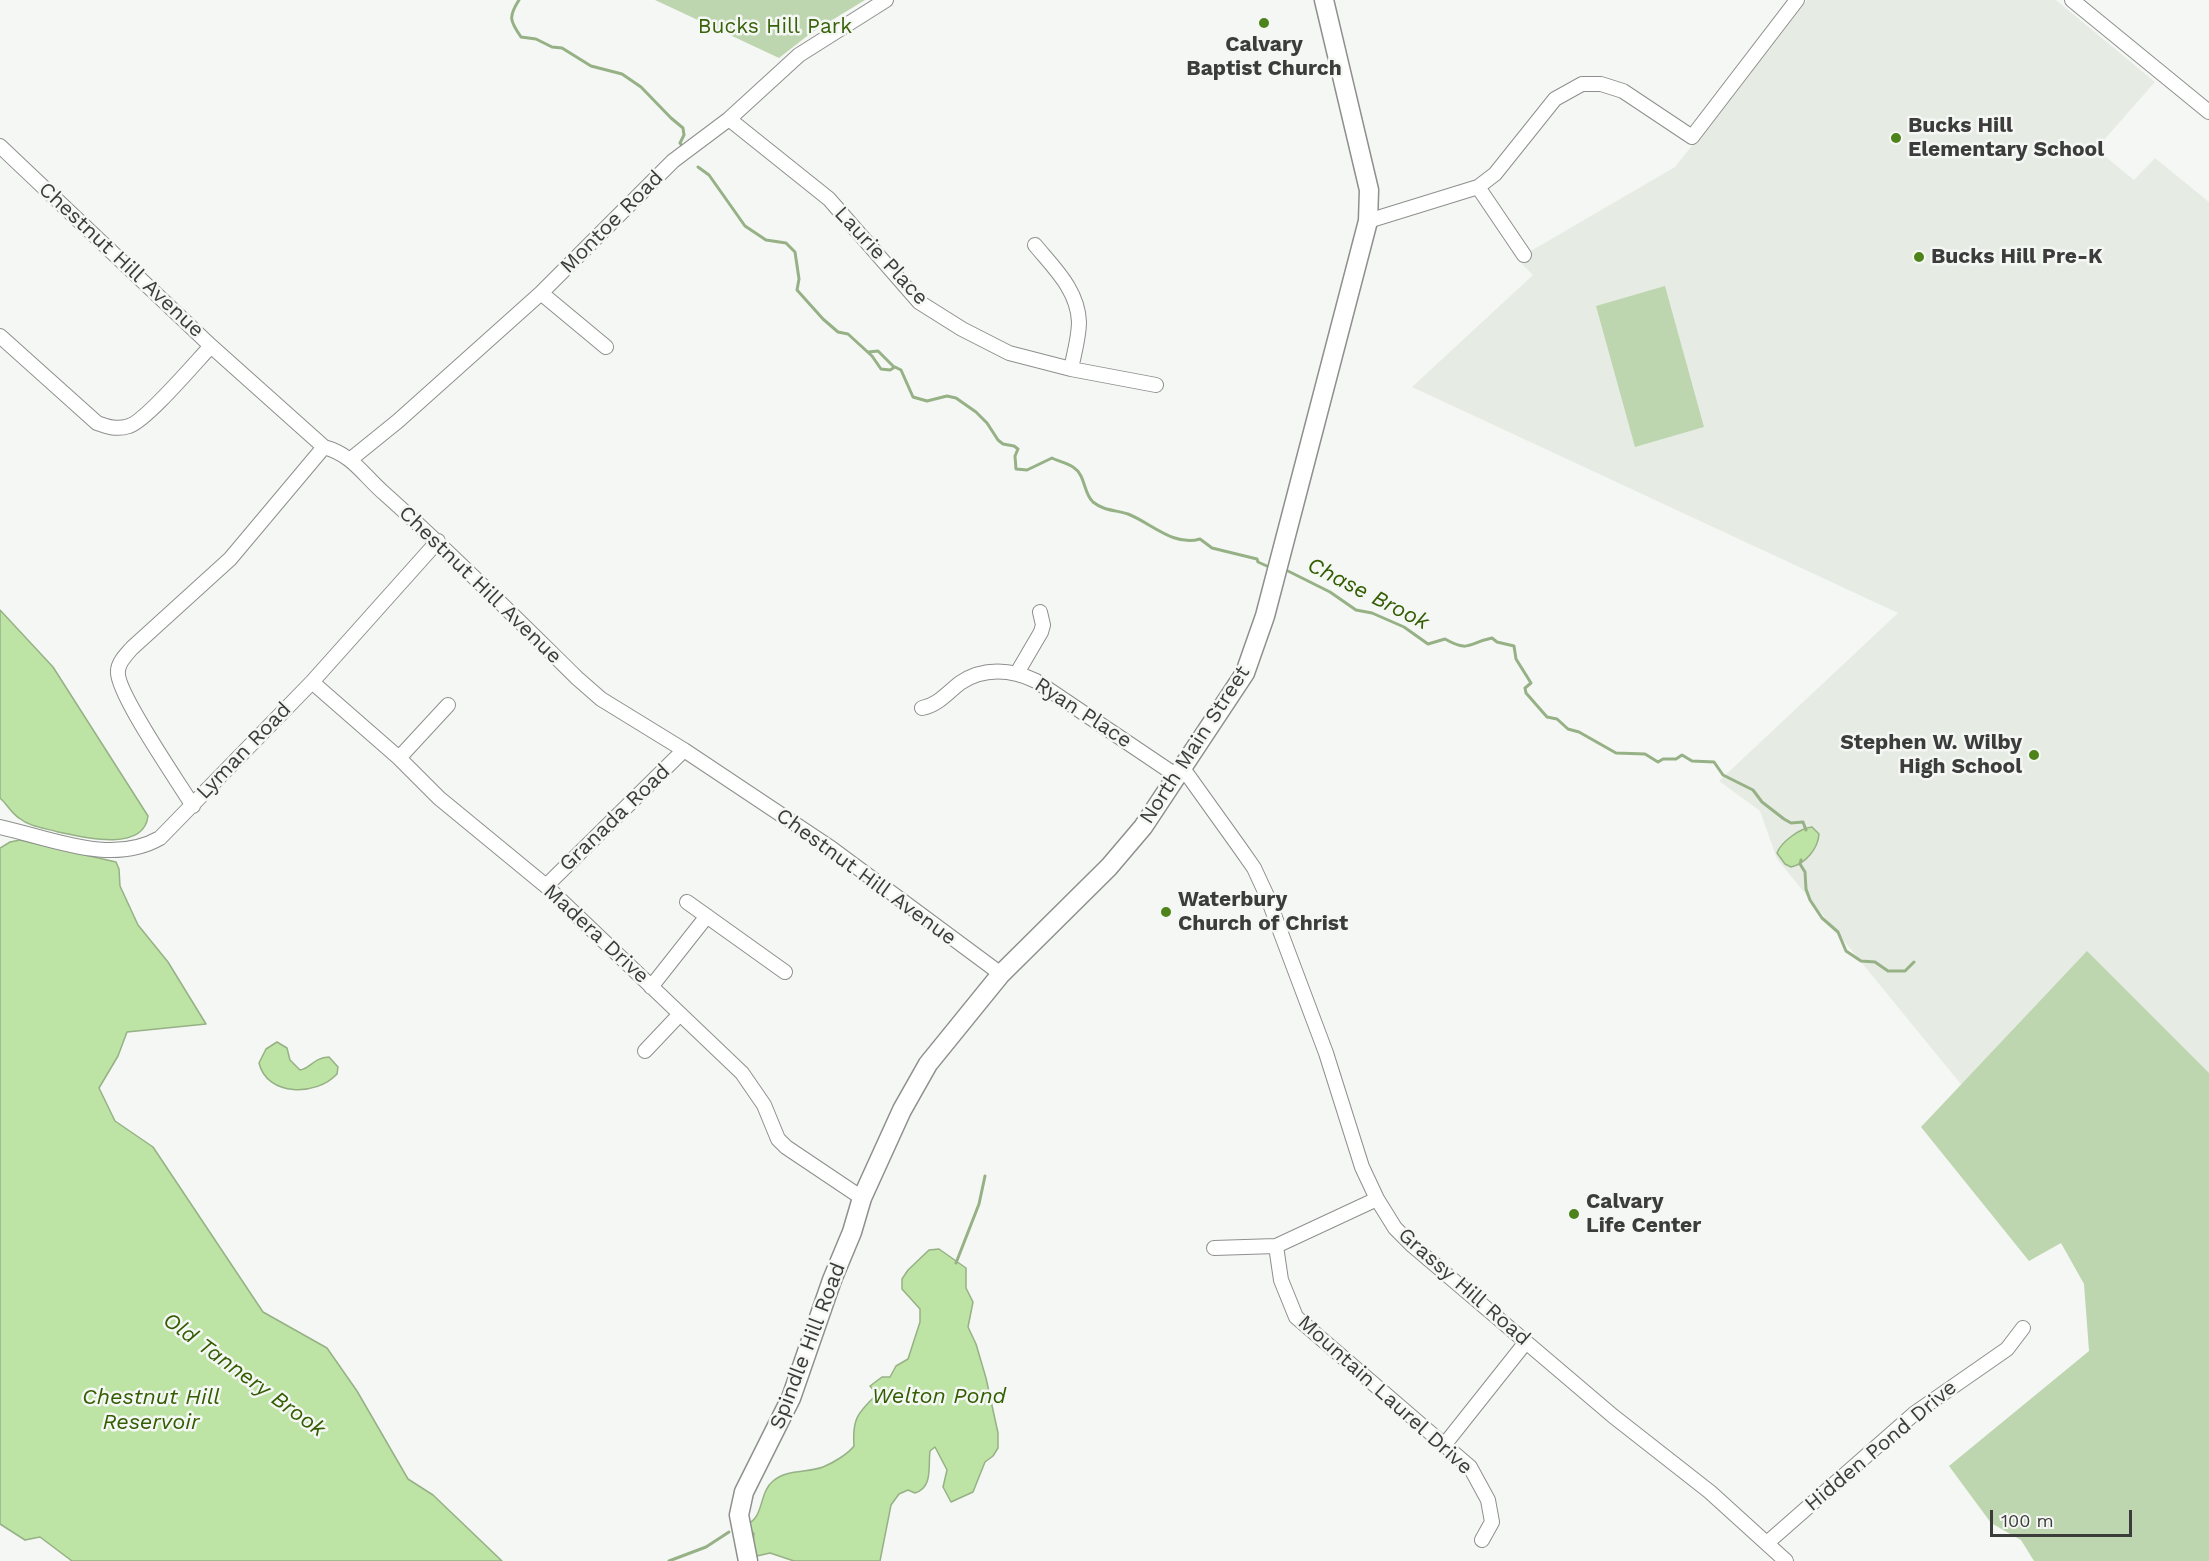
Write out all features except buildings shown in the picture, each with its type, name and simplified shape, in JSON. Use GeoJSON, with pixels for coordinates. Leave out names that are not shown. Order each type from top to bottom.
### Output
{"type":"FeatureCollection","features":[{"type":"Feature","properties":{"kind":"main road","name":"North Main Street"},"geometry":{"type":"LineString","coordinates":[[852,1232],[862,1198],[902,1110],[928,1064],[1001,974],[1109,867],[1143,827],[1245,673],[1265,616],[1368,221],[1370,190],[1323,0]]}},
{"type":"Feature","properties":{"kind":"main road","name":"Spindle Hill Road"},"geometry":{"type":"LineString","coordinates":[[748,1561],[739,1515],[744,1492],[791,1398],[832,1280],[852,1232]]}},
{"type":"Feature","properties":{"kind":"street","name":"Montoe Road"},"geometry":{"type":"LineString","coordinates":[[351,459],[398,421],[541,293],[673,161],[729,119],[799,56],[886,0]]}},
{"type":"Feature","properties":{"kind":"street"},"geometry":{"type":"LineString","coordinates":[[1368,221],[1478,187],[1495,174],[1555,99],[1581,84],[1601,84],[1623,91],[1692,137],[1797,0]]}},
{"type":"Feature","properties":{"kind":"street"},"geometry":{"type":"LineString","coordinates":[[2072,0],[2209,112]]}},
{"type":"Feature","properties":{"kind":"street","name":"Laurie Place"},"geometry":{"type":"LineString","coordinates":[[729,119],[829,199],[919,302],[962,329],[1009,353],[1071,369],[1156,386]]}},
{"type":"Feature","properties":{"kind":"street","name":"Chestnut Hill Avenue"},"geometry":{"type":"LineString","coordinates":[[0,146],[211,346],[324,447],[338,451],[351,459],[376,486],[438,541],[601,699],[684,750],[831,848],[1001,974]]}},
{"type":"Feature","properties":{"kind":"street"},"geometry":{"type":"LineString","coordinates":[[1478,187],[1524,255]]}},
{"type":"Feature","properties":{"kind":"street"},"geometry":{"type":"LineString","coordinates":[[1035,245],[1067,284],[1076,302],[1079,323],[1071,369]]}},
{"type":"Feature","properties":{"kind":"street"},"geometry":{"type":"LineString","coordinates":[[541,293],[606,347]]}},
{"type":"Feature","properties":{"kind":"street"},"geometry":{"type":"LineString","coordinates":[[0,336],[97,423],[119,429],[139,422],[211,346]]}},
{"type":"Feature","properties":{"kind":"street"},"geometry":{"type":"LineString","coordinates":[[193,806],[123,693],[117,670],[132,648],[230,559],[324,447]]}},
{"type":"Feature","properties":{"kind":"street","name":"Lyman Road"},"geometry":{"type":"LineString","coordinates":[[0,827],[106,850],[131,850],[160,838],[312,681],[438,541]]}},
{"type":"Feature","properties":{"kind":"street"},"geometry":{"type":"LineString","coordinates":[[1017,673],[1041,632],[1043,625],[1040,612]]}},
{"type":"Feature","properties":{"kind":"street","name":"Ryan Place"},"geometry":{"type":"LineString","coordinates":[[922,708],[938,702],[959,684],[972,677],[997,671],[1017,673],[1036,681],[1180,771]]}},
{"type":"Feature","properties":{"kind":"street","name":"Madera Drive"},"geometry":{"type":"LineString","coordinates":[[312,681],[399,758],[439,798],[546,886],[742,1073],[764,1105],[778,1139],[786,1147],[862,1198]]}},
{"type":"Feature","properties":{"kind":"street"},"geometry":{"type":"LineString","coordinates":[[399,758],[448,705]]}},
{"type":"Feature","properties":{"kind":"street","name":"Granada Road"},"geometry":{"type":"LineString","coordinates":[[546,886],[684,750]]}},
{"type":"Feature","properties":{"kind":"street","name":"Grassy Hill Road"},"geometry":{"type":"LineString","coordinates":[[1180,771],[1254,868],[1267,896],[1326,1053],[1362,1167],[1377,1199],[1395,1228],[1413,1246],[1613,1416],[1710,1492],[1786,1561]]}},
{"type":"Feature","properties":{"kind":"street"},"geometry":{"type":"LineString","coordinates":[[687,902],[785,972]]}},
{"type":"Feature","properties":{"kind":"street"},"geometry":{"type":"LineString","coordinates":[[651,987],[707,916]]}},
{"type":"Feature","properties":{"kind":"street"},"geometry":{"type":"LineString","coordinates":[[645,1051],[680,1014]]}},
{"type":"Feature","properties":{"kind":"street"},"geometry":{"type":"LineString","coordinates":[[1214,1248],[1276,1246],[1377,1199]]}},
{"type":"Feature","properties":{"kind":"street","name":"Mountain Laurel Drive"},"geometry":{"type":"LineString","coordinates":[[1276,1246],[1281,1280],[1296,1317],[1470,1467],[1488,1500],[1492,1522],[1482,1540]]}},
{"type":"Feature","properties":{"kind":"street","name":"Hidden Pond Drive"},"geometry":{"type":"LineString","coordinates":[[1767,1543],[1915,1413],[2007,1349],[2023,1328]]}},
{"type":"Feature","properties":{"kind":"street"},"geometry":{"type":"LineString","coordinates":[[1445,1444],[1526,1342]]}},
{"type":"Feature","properties":{"kind":"shaded area"},"geometry":{"type":"Polygon","coordinates":[[[1807,0],[2056,0],[2155,82],[2096,149],[2134,180],[2155,158],[2209,202],[2209,1280],[2031,1170],[1777,859],[1760,811],[1719,781],[1898,613],[1412,387],[1533,275],[1517,259],[1675,167],[1807,0]]]}},
{"type":"Feature","properties":{"kind":"green space","name":"Bucks Hill Park"},"geometry":{"type":"Polygon","coordinates":[[[655,0],[865,0],[811,33],[779,58],[655,0]]]}},
{"type":"Feature","properties":{"kind":"green space"},"geometry":{"type":"Polygon","coordinates":[[[1665,286],[1704,427],[1635,447],[1596,306],[1665,286]]]}},
{"type":"Feature","properties":{"kind":"green space"},"geometry":{"type":"Polygon","coordinates":[[[2087,951],[2209,1073],[2209,1561],[2034,1561],[2021,1540],[1991,1523],[1949,1466],[2089,1351],[2084,1284],[2061,1243],[2029,1261],[1921,1127],[2087,951]]]}},
{"type":"Feature","properties":{"kind":"water"},"geometry":{"type":"Polygon","coordinates":[[[0,610],[53,667],[148,816],[144,828],[135,835],[124,839],[96,839],[38,827],[16,816],[0,798],[0,610]]]}},
{"type":"Feature","properties":{"kind":"water"},"geometry":{"type":"Polygon","coordinates":[[[1812,827],[1819,834],[1813,850],[1806,859],[1796,865],[1791,867],[1785,864],[1777,853],[1779,849],[1797,833],[1812,827]]]}},
{"type":"Feature","properties":{"kind":"water","name":"Chestnut Hill Reservoir"},"geometry":{"type":"Polygon","coordinates":[[[20,840],[116,862],[119,869],[120,886],[138,925],[168,962],[206,1024],[127,1032],[118,1056],[99,1088],[115,1121],[153,1147],[263,1312],[327,1348],[357,1391],[408,1479],[433,1495],[502,1561],[72,1561],[40,1537],[25,1540],[0,1524],[0,848],[10,842],[20,840]]]}},
{"type":"Feature","properties":{"kind":"water"},"geometry":{"type":"Polygon","coordinates":[[[277,1042],[287,1048],[290,1060],[300,1070],[319,1059],[329,1057],[338,1067],[337,1074],[318,1086],[306,1089],[294,1090],[272,1082],[264,1074],[259,1063],[266,1049],[277,1042]]]}},
{"type":"Feature","properties":{"kind":"water","name":"Welton Pond"},"geometry":{"type":"Polygon","coordinates":[[[939,1249],[966,1268],[966,1288],[973,1302],[968,1327],[976,1344],[986,1378],[998,1433],[998,1448],[985,1462],[973,1492],[951,1502],[943,1487],[947,1470],[935,1447],[930,1451],[925,1486],[915,1493],[908,1490],[899,1494],[891,1505],[880,1561],[794,1561],[770,1553],[757,1556],[753,1543],[754,1534],[747,1524],[759,1511],[769,1486],[779,1477],[823,1467],[848,1452],[854,1446],[855,1422],[865,1406],[877,1394],[870,1386],[882,1377],[890,1377],[896,1366],[908,1359],[920,1322],[920,1309],[902,1289],[902,1279],[929,1250],[939,1249]]]}},
{"type":"Feature","properties":{"kind":"waterway","name":"Chase Brook"},"geometry":{"type":"LineString","coordinates":[[519,0],[513,11],[512,19],[521,37],[536,39],[552,47],[562,48],[591,66],[622,74],[641,87],[683,128],[684,135],[680,143],[682,146]]}},
{"type":"Feature","properties":{"kind":"waterway","name":"Chase Brook"},"geometry":{"type":"LineString","coordinates":[[698,167],[709,175],[745,226],[766,240],[786,243],[795,252],[799,279],[797,290],[823,319],[838,332],[848,334],[872,356],[881,369],[890,370],[895,367],[901,370],[913,397],[927,401],[947,396],[956,398],[976,412],[987,423],[998,440],[1018,449],[1015,456],[1016,469],[1027,470],[1052,458],[1077,470],[1087,494],[1101,507],[1128,514],[1172,537],[1190,541],[1200,539],[1212,548],[1257,559],[1258,562],[1269,567]]}},
{"type":"Feature","properties":{"kind":"waterway"},"geometry":{"type":"LineString","coordinates":[[868,352],[878,351],[894,367]]}},
{"type":"Feature","properties":{"kind":"waterway","name":"Chase Brook"},"geometry":{"type":"LineString","coordinates":[[1288,571],[1330,592],[1356,610],[1372,613],[1404,627],[1428,644],[1445,639],[1469,646],[1492,638],[1497,642],[1514,646],[1516,659],[1531,683],[1525,688],[1526,693],[1547,717],[1557,719],[1568,729],[1579,732],[1616,753],[1645,754],[1658,762],[1663,759],[1676,759],[1682,755],[1692,761],[1714,762],[1723,775],[1753,790],[1762,802],[1784,819],[1791,823],[1803,822],[1806,830]]}},
{"type":"Feature","properties":{"kind":"waterway","name":"Chase Brook"},"geometry":{"type":"LineString","coordinates":[[1801,860],[1800,864],[1805,872],[1806,889],[1810,900],[1822,918],[1838,932],[1846,951],[1861,961],[1875,962],[1888,971],[1905,971],[1914,962]]}},
{"type":"Feature","properties":{"kind":"waterway","name":"Old Tannery Brook"},"geometry":{"type":"LineString","coordinates":[[956,1263],[979,1204],[985,1176]]}},
{"type":"Feature","properties":{"kind":"waterway","name":"Old Tannery Brook"},"geometry":{"type":"LineString","coordinates":[[669,1561],[706,1547],[729,1532]]}},
{"type":"Feature","properties":{"kind":"place","name":"Calvary Baptist Church"},"geometry":{"type":"Point","coordinates":[1264,23]}},
{"type":"Feature","properties":{"kind":"place","name":"Bucks Hill Elementary School"},"geometry":{"type":"Point","coordinates":[1896,138]}},
{"type":"Feature","properties":{"kind":"place","name":"Bucks Hill Pre-K"},"geometry":{"type":"Point","coordinates":[1919,257]}},
{"type":"Feature","properties":{"kind":"place","name":"Stephen W. Wilby High School"},"geometry":{"type":"Point","coordinates":[2034,755]}},
{"type":"Feature","properties":{"kind":"place","name":"Waterbury Church of Christ"},"geometry":{"type":"Point","coordinates":[1166,912]}},
{"type":"Feature","properties":{"kind":"place","name":"Calvary Life Center"},"geometry":{"type":"Point","coordinates":[1574,1214]}}]}
